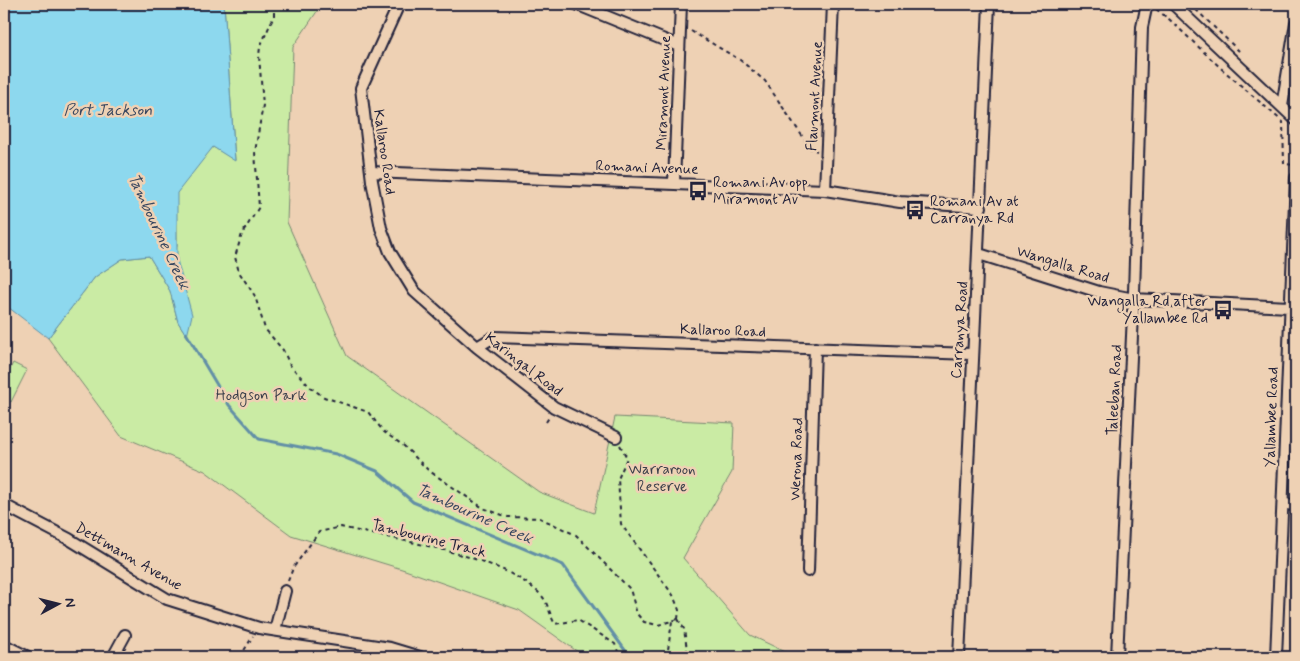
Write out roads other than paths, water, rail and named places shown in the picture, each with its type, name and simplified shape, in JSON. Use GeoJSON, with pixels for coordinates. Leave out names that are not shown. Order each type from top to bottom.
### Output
{"type":"FeatureCollection","features":[{"type":"Feature","properties":{"kind":"street","name":"Kallaroo Road"},"geometry":{"type":"LineString","coordinates":[[399,4],[361,88],[371,172],[384,238],[404,278],[414,291],[469,339]]}},
{"type":"Feature","properties":{"kind":"street"},"geometry":{"type":"LineString","coordinates":[[576,4],[679,46]]}},
{"type":"Feature","properties":{"kind":"street","name":"Miramont Avenue"},"geometry":{"type":"LineString","coordinates":[[674,183],[681,4]]}},
{"type":"Feature","properties":{"kind":"street","name":"Flaumont Avenue"},"geometry":{"type":"LineString","coordinates":[[824,190],[833,4]]}},
{"type":"Feature","properties":{"kind":"street","name":"Carranya Road"},"geometry":{"type":"LineString","coordinates":[[959,657],[971,354],[979,254],[988,4]]}},
{"type":"Feature","properties":{"kind":"street","name":"Taleeban Road"},"geometry":{"type":"LineString","coordinates":[[1117,657],[1134,299],[1142,27],[1147,4]]}},
{"type":"Feature","properties":{"kind":"street"},"geometry":{"type":"LineString","coordinates":[[1173,4],[1296,120]]}},
{"type":"Feature","properties":{"kind":"street"},"geometry":{"type":"LineString","coordinates":[[1282,106],[1296,23]]}},
{"type":"Feature","properties":{"kind":"street","name":"Romani Avenue"},"geometry":{"type":"LineString","coordinates":[[371,172],[824,190],[900,202],[981,207]]}},
{"type":"Feature","properties":{"kind":"street","name":"Yallambee Road"},"geometry":{"type":"LineString","coordinates":[[1276,657],[1292,336],[1289,307],[1296,178]]}},
{"type":"Feature","properties":{"kind":"street","name":"Wangalla Road"},"geometry":{"type":"LineString","coordinates":[[979,254],[1100,292],[1134,299],[1289,307]]}},
{"type":"Feature","properties":{"kind":"street","name":"Kallaroo Road"},"geometry":{"type":"LineString","coordinates":[[477,347],[494,337],[971,354]]}},
{"type":"Feature","properties":{"kind":"street","name":"Karingal Road"},"geometry":{"type":"LineString","coordinates":[[469,339],[554,407],[616,437]]}},
{"type":"Feature","properties":{"kind":"street","name":"Werona Road"},"geometry":{"type":"LineString","coordinates":[[808,571],[815,348]]}},
{"type":"Feature","properties":{"kind":"street"},"geometry":{"type":"LineString","coordinates":[[1283,503],[1296,506]]}},
{"type":"Feature","properties":{"kind":"street","name":"Dettmann Avenue"},"geometry":{"type":"LineString","coordinates":[[4,505],[69,539],[167,599],[258,628],[390,648],[420,657]]}},
{"type":"Feature","properties":{"kind":"street"},"geometry":{"type":"LineString","coordinates":[[275,630],[285,591]]}},
{"type":"Feature","properties":{"kind":"street"},"geometry":{"type":"LineString","coordinates":[[114,657],[126,635]]}},
{"type":"Feature","properties":{"kind":"street"},"geometry":{"type":"LineString","coordinates":[[4,645],[28,657]]}},
{"type":"Feature","properties":{"kind":"water","name":"Port Jackson"},"geometry":{"type":"Polygon","coordinates":[[[4,4],[224,4],[235,161],[213,147],[177,193],[177,260],[192,315],[187,336],[178,322],[170,291],[149,256],[122,259],[95,277],[48,338],[4,304],[4,4]]]}},
{"type":"Feature","properties":{"kind":"waterway","name":"Tambourine Creek"},"geometry":{"type":"LineString","coordinates":[[186,333],[229,405],[259,439],[336,454],[377,471],[413,502],[563,565],[630,657]]}},
{"type":"Feature","properties":{"kind":"place","name":"Romani Av opp Miramont Av"},"geometry":{"type":"Point","coordinates":[698,191]}},
{"type":"Feature","properties":{"kind":"place","name":"Romani Av at Carranya Rd"},"geometry":{"type":"Point","coordinates":[915,210]}},
{"type":"Feature","properties":{"kind":"place","name":"Wangalla Rd after Yallambee Rd"},"geometry":{"type":"Point","coordinates":[1223,310]}},
{"type":"Feature","properties":{"kind":"park label","name":"Hodgson Park"},"geometry":{"type":"Point","coordinates":[261,395]}},
{"type":"Feature","properties":{"kind":"park label","name":"Warraroon Reserve"},"geometry":{"type":"Point","coordinates":[662,478]}}]}
